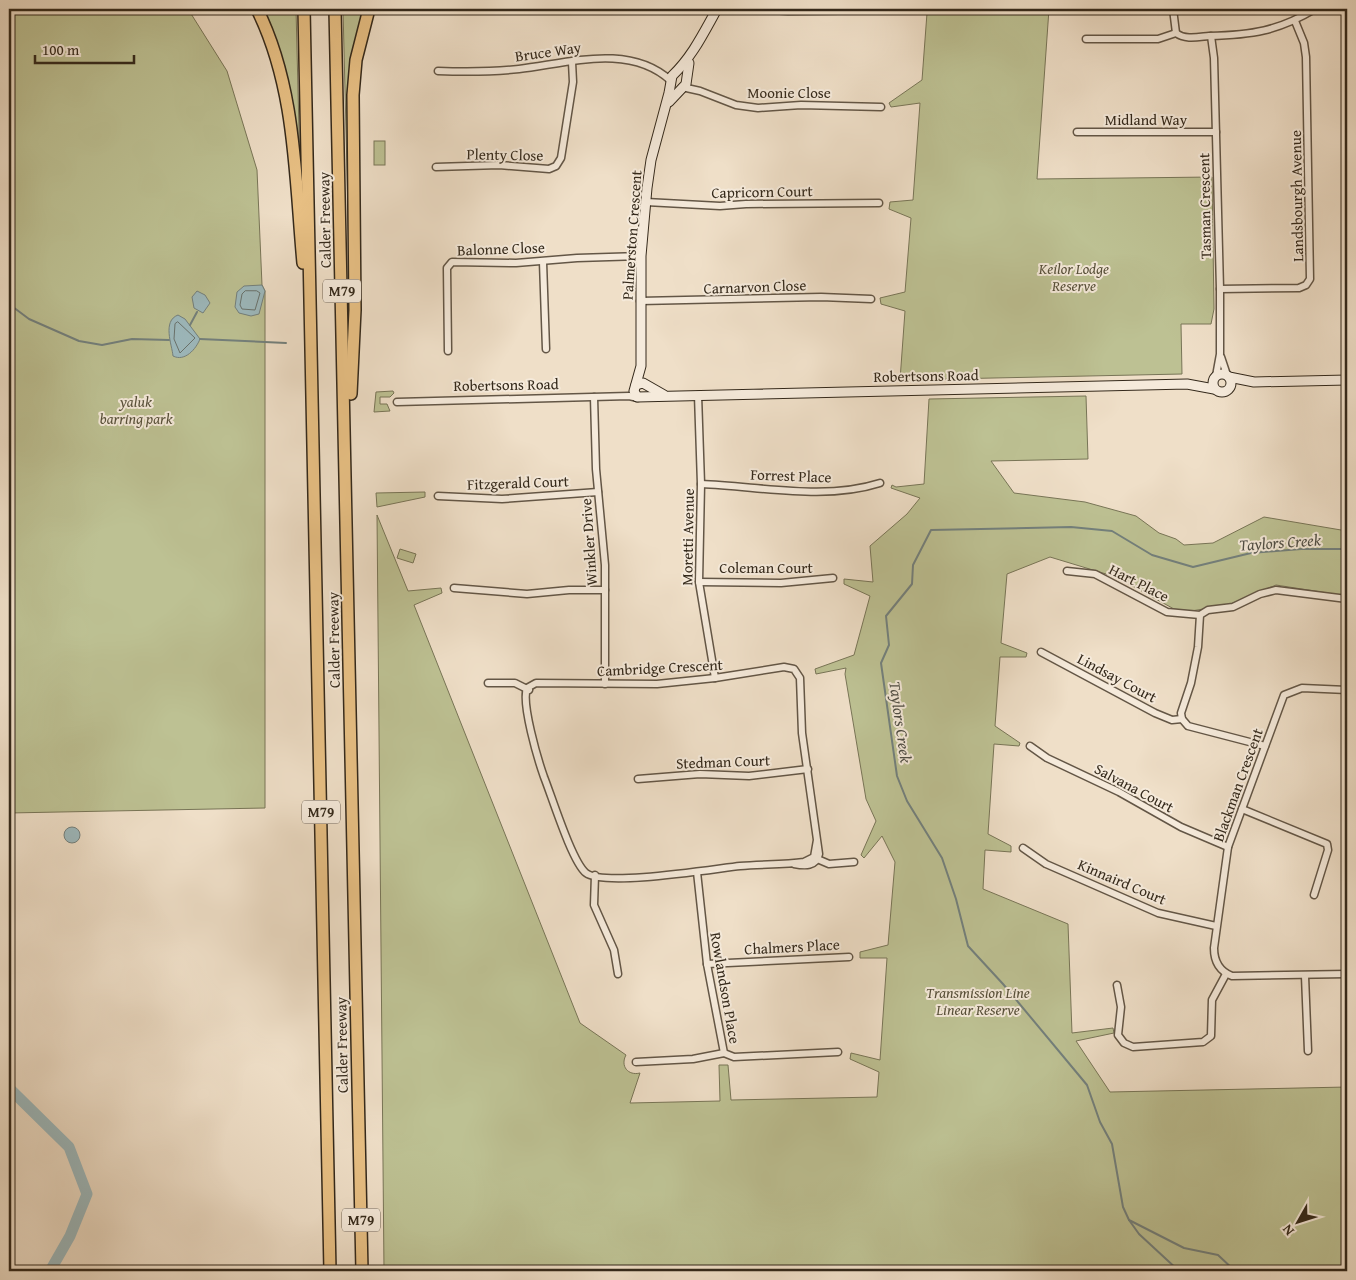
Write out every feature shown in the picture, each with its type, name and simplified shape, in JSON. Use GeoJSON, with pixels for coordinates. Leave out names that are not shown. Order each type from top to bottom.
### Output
{"type":"FeatureCollection","features":[{"type":"Feature","properties":{"kind":"highway"},"geometry":{"type":"LineString","coordinates":[[257,9],[274,50],[286,96],[311,354]]}},
{"type":"Feature","properties":{"kind":"highway","name":"Calder Freeway"},"geometry":{"type":"LineString","coordinates":[[304,9],[330,1271]]}},
{"type":"Feature","properties":{"kind":"highway","name":"Calder Freeway"},"geometry":{"type":"LineString","coordinates":[[335,9],[362,1271]]}},
{"type":"Feature","properties":{"kind":"highway"},"geometry":{"type":"LineString","coordinates":[[348,573],[355,310],[353,88],[357,53],[369,9]]}},
{"type":"Feature","properties":{"kind":"street"},"geometry":{"type":"LineString","coordinates":[[681,75],[717,9]]}},
{"type":"Feature","properties":{"kind":"street"},"geometry":{"type":"LineString","coordinates":[[756,9],[782,11],[892,10]]}},
{"type":"Feature","properties":{"kind":"street"},"geometry":{"type":"LineString","coordinates":[[1173,9],[1176,33]]}},
{"type":"Feature","properties":{"kind":"street"},"geometry":{"type":"LineString","coordinates":[[1086,40],[1158,39],[1176,33],[1188,37],[1259,33],[1295,21],[1315,9]]}},
{"type":"Feature","properties":{"kind":"street","name":"Landsbourgh Avenue"},"geometry":{"type":"LineString","coordinates":[[1220,288],[1299,288],[1306,285],[1310,280],[1306,57],[1304,43],[1295,21]]}},
{"type":"Feature","properties":{"kind":"street","name":"Tasman Crescent"},"geometry":{"type":"LineString","coordinates":[[1214,36],[1220,288],[1220,354],[1215,376]]}},
{"type":"Feature","properties":{"kind":"street","name":"Bruce Way"},"geometry":{"type":"LineString","coordinates":[[438,71],[486,72],[600,58],[645,64],[659,71],[676,85]]}},
{"type":"Feature","properties":{"kind":"street","name":"Plenty Close"},"geometry":{"type":"LineString","coordinates":[[436,167],[499,166],[549,169],[556,166],[561,158],[573,82],[572,62]]}},
{"type":"Feature","properties":{"kind":"street","name":"Bruce Way"},"geometry":{"type":"LineString","coordinates":[[659,71],[681,75]]}},
{"type":"Feature","properties":{"kind":"street"},"geometry":{"type":"LineString","coordinates":[[681,75],[686,84],[676,85],[672,76],[681,75]]}},
{"type":"Feature","properties":{"kind":"street","name":"Moonie Close"},"geometry":{"type":"LineString","coordinates":[[681,75],[700,91]]}},
{"type":"Feature","properties":{"kind":"street","name":"Moonie Close"},"geometry":{"type":"LineString","coordinates":[[676,85],[700,91],[736,106],[758,108],[800,105],[881,107]]}},
{"type":"Feature","properties":{"kind":"street","name":"Palmerston Crescent"},"geometry":{"type":"LineString","coordinates":[[643,398],[650,394],[641,386],[641,256],[646,202],[651,160],[665,109],[676,85]]}},
{"type":"Feature","properties":{"kind":"street","name":"Midland Way"},"geometry":{"type":"LineString","coordinates":[[1077,132],[1216,132]]}},
{"type":"Feature","properties":{"kind":"street","name":"Capricorn Court"},"geometry":{"type":"LineString","coordinates":[[646,202],[720,206],[879,202]]}},
{"type":"Feature","properties":{"kind":"street","name":"Balonne Close"},"geometry":{"type":"LineString","coordinates":[[448,351],[447,268],[450,264],[455,262],[543,262],[577,258],[641,256]]}},
{"type":"Feature","properties":{"kind":"street"},"geometry":{"type":"LineString","coordinates":[[543,262],[546,349]]}},
{"type":"Feature","properties":{"kind":"street","name":"Carnarvon Close"},"geometry":{"type":"LineString","coordinates":[[640,302],[821,297],[871,299]]}},
{"type":"Feature","properties":{"kind":"street","name":"Tasman Crescent"},"geometry":{"type":"LineString","coordinates":[[1220,354],[1228,376]]}},
{"type":"Feature","properties":{"kind":"street"},"geometry":{"type":"LineString","coordinates":[[1254,382],[1221,374],[1215,376],[1214,389],[1222,392],[1229,388],[1254,382],[1347,380]]}},
{"type":"Feature","properties":{"kind":"street","name":"Robertsons Road"},"geometry":{"type":"LineString","coordinates":[[1186,384],[1215,376]]}},
{"type":"Feature","properties":{"kind":"street"},"geometry":{"type":"LineString","coordinates":[[1228,376],[1231,383],[1229,388]]}},
{"type":"Feature","properties":{"kind":"street","name":"Robertsons Road"},"geometry":{"type":"LineString","coordinates":[[397,402],[629,396],[643,398],[666,395],[1186,384],[1214,389]]}},
{"type":"Feature","properties":{"kind":"street"},"geometry":{"type":"LineString","coordinates":[[616,397],[641,386]]}},
{"type":"Feature","properties":{"kind":"street"},"geometry":{"type":"LineString","coordinates":[[641,386],[634,394],[643,398]]}},
{"type":"Feature","properties":{"kind":"street","name":"Robertsons Road"},"geometry":{"type":"LineString","coordinates":[[641,386],[666,395]]}},
{"type":"Feature","properties":{"kind":"street","name":"Moretti Avenue"},"geometry":{"type":"LineString","coordinates":[[698,395],[701,484],[699,582],[714,678]]}},
{"type":"Feature","properties":{"kind":"street","name":"Winkler Drive"},"geometry":{"type":"LineString","coordinates":[[594,397],[598,492],[606,590],[605,684]]}},
{"type":"Feature","properties":{"kind":"street","name":"Forrest Place"},"geometry":{"type":"LineString","coordinates":[[701,484],[841,490],[880,483]]}},
{"type":"Feature","properties":{"kind":"street","name":"Fitzgerald Court"},"geometry":{"type":"LineString","coordinates":[[438,496],[502,499],[598,492]]}},
{"type":"Feature","properties":{"kind":"street","name":"Hart Place"},"geometry":{"type":"LineString","coordinates":[[1067,571],[1086,572],[1102,577],[1167,612],[1200,615]]}},
{"type":"Feature","properties":{"kind":"street","name":"Coleman Court"},"geometry":{"type":"LineString","coordinates":[[699,582],[781,583],[833,578]]}},
{"type":"Feature","properties":{"kind":"street"},"geometry":{"type":"LineString","coordinates":[[454,588],[527,594],[569,590],[606,590]]}},
{"type":"Feature","properties":{"kind":"street"},"geometry":{"type":"LineString","coordinates":[[1182,719],[1181,711],[1191,683],[1198,646],[1200,615],[1208,610],[1233,606],[1260,594],[1276,590],[1347,600]]}},
{"type":"Feature","properties":{"kind":"street","name":"Lindsay Court"},"geometry":{"type":"LineString","coordinates":[[1041,652],[1155,713],[1172,720],[1182,719],[1188,726],[1265,746]]}},
{"type":"Feature","properties":{"kind":"street","name":"Cambridge Crescent"},"geometry":{"type":"LineString","coordinates":[[529,690],[546,684],[657,684],[776,669],[793,671],[798,684],[817,840],[816,858]]}},
{"type":"Feature","properties":{"kind":"street"},"geometry":{"type":"LineString","coordinates":[[488,683],[515,683],[529,690],[527,706],[538,758],[572,847],[583,866],[595,875],[613,877],[657,876],[745,866],[794,864],[816,858],[833,865],[854,862]]}},
{"type":"Feature","properties":{"kind":"street","name":"Blackman Crescent"},"geometry":{"type":"LineString","coordinates":[[1226,974],[1214,956],[1216,926],[1228,847],[1282,700],[1288,693],[1302,688],[1347,690]]}},
{"type":"Feature","properties":{"kind":"street","name":"Salvana Court"},"geometry":{"type":"LineString","coordinates":[[1030,746],[1047,758],[1119,792],[1181,827],[1228,847]]}},
{"type":"Feature","properties":{"kind":"street","name":"Stedman Court"},"geometry":{"type":"LineString","coordinates":[[638,778],[700,774],[748,776],[808,769]]}},
{"type":"Feature","properties":{"kind":"street"},"geometry":{"type":"LineString","coordinates":[[1242,809],[1327,844],[1328,850],[1314,894]]}},
{"type":"Feature","properties":{"kind":"street","name":"Kinnaird Court"},"geometry":{"type":"LineString","coordinates":[[1023,848],[1046,864],[1158,912],[1216,926]]}},
{"type":"Feature","properties":{"kind":"street","name":"Rowlandson Place"},"geometry":{"type":"LineString","coordinates":[[697,872],[707,964],[724,1053],[734,1057],[838,1052]]}},
{"type":"Feature","properties":{"kind":"street"},"geometry":{"type":"LineString","coordinates":[[595,875],[594,905],[614,950],[618,974]]}},
{"type":"Feature","properties":{"kind":"street","name":"Chalmers Place"},"geometry":{"type":"LineString","coordinates":[[707,964],[849,957]]}},
{"type":"Feature","properties":{"kind":"street"},"geometry":{"type":"LineString","coordinates":[[1117,984],[1121,1007],[1118,1035],[1126,1044],[1133,1047],[1203,1042],[1211,1036],[1212,1000],[1226,974],[1240,978],[1347,974]]}},
{"type":"Feature","properties":{"kind":"street"},"geometry":{"type":"LineString","coordinates":[[1305,976],[1308,1051]]}},
{"type":"Feature","properties":{"kind":"street"},"geometry":{"type":"LineString","coordinates":[[636,1062],[693,1059],[724,1053]]}},
{"type":"Feature","properties":{"kind":"green space","name":"yaluk barring park"},"geometry":{"type":"Polygon","coordinates":[[[9,9],[188,9],[227,71],[257,170],[262,285],[265,291],[265,808],[9,813],[9,9]]]}},
{"type":"Feature","properties":{"kind":"green space"},"geometry":{"type":"Polygon","coordinates":[[[262,9],[296,9],[300,171],[262,9]]]}},
{"type":"Feature","properties":{"kind":"green space"},"geometry":{"type":"Polygon","coordinates":[[[343,9],[364,9],[354,46],[350,293],[343,9]]]}},
{"type":"Feature","properties":{"kind":"green space","name":"Keilor Lodge Reserve"},"geometry":{"type":"Polygon","coordinates":[[[904,9],[1049,9],[1037,179],[1212,177],[1214,309],[1211,324],[1181,324],[1182,374],[900,380],[905,311],[881,304],[880,298],[905,292],[911,218],[889,209],[890,202],[913,200],[920,103],[891,107],[889,103],[922,80],[927,13],[905,11],[904,9]]]}},
{"type":"Feature","properties":{"kind":"green space"},"geometry":{"type":"Polygon","coordinates":[[[374,141],[385,141],[385,165],[374,165],[374,141]]]}},
{"type":"Feature","properties":{"kind":"green space"},"geometry":{"type":"Polygon","coordinates":[[[393,391],[394,393],[390,397],[380,397],[380,404],[387,404],[390,411],[374,412],[376,392],[393,391]]]}},
{"type":"Feature","properties":{"kind":"green space","name":"Transmission Line Linear Reserve"},"geometry":{"type":"Polygon","coordinates":[[[1086,396],[1088,459],[991,461],[1014,493],[1085,502],[1136,516],[1159,533],[1176,539],[1184,545],[1213,543],[1264,517],[1347,531],[1347,596],[1276,585],[1228,605],[1191,611],[1174,609],[1116,577],[1050,557],[1007,574],[1001,643],[1027,653],[1026,657],[1000,657],[995,726],[1020,743],[1019,746],[994,744],[988,834],[1011,846],[1011,852],[985,850],[983,889],[1068,924],[1072,1033],[1113,1028],[1114,1033],[1076,1041],[1110,1092],[1347,1087],[1347,1271],[384,1271],[377,515],[408,591],[441,588],[442,593],[414,605],[580,1023],[626,1055],[624,1063],[629,1072],[640,1073],[630,1103],[720,1101],[719,1065],[728,1065],[731,1100],[877,1097],[879,1072],[850,1059],[851,1053],[880,1060],[887,958],[860,958],[860,952],[888,945],[895,862],[882,836],[864,858],[861,855],[876,821],[866,799],[845,674],[846,668],[816,674],[815,669],[854,655],[870,596],[844,584],[844,579],[873,582],[870,546],[907,514],[920,498],[891,488],[892,485],[896,487],[924,484],[929,399],[1086,396]]]}},
{"type":"Feature","properties":{"kind":"green space"},"geometry":{"type":"Polygon","coordinates":[[[425,492],[425,497],[377,507],[376,493],[425,492]]]}},
{"type":"Feature","properties":{"kind":"green space"},"geometry":{"type":"Polygon","coordinates":[[[400,549],[416,554],[413,563],[397,558],[400,549]]]}},
{"type":"Feature","properties":{"kind":"water"},"geometry":{"type":"Polygon","coordinates":[[[262,285],[265,291],[259,314],[251,316],[239,313],[235,307],[237,292],[244,286],[262,285]]]}},
{"type":"Feature","properties":{"kind":"water"},"geometry":{"type":"Polygon","coordinates":[[[197,291],[205,295],[210,303],[203,313],[194,308],[192,297],[197,291]]]}},
{"type":"Feature","properties":{"kind":"water"},"geometry":{"type":"Polygon","coordinates":[[[178,315],[185,319],[200,339],[190,354],[182,357],[173,356],[169,334],[170,322],[178,315]]]}},
{"type":"Feature","properties":{"kind":"water"},"geometry":{"type":"Polygon","coordinates":[[[69,827],[75,827],[80,832],[78,841],[69,843],[64,838],[64,832],[69,827]]]}},
{"type":"Feature","properties":{"kind":"waterway"},"geometry":{"type":"LineString","coordinates":[[9,304],[29,319],[79,341],[102,345],[132,339],[169,340]]}},
{"type":"Feature","properties":{"kind":"waterway"},"geometry":{"type":"LineString","coordinates":[[190,325],[197,312]]}},
{"type":"Feature","properties":{"kind":"waterway"},"geometry":{"type":"LineString","coordinates":[[200,339],[286,343]]}},
{"type":"Feature","properties":{"kind":"waterway","name":"Taylors Creek"},"geometry":{"type":"LineString","coordinates":[[1179,1271],[1139,1234],[1129,1220],[1123,1207],[1112,1144],[1100,1122],[1087,1085],[1003,984],[968,946],[956,899],[942,858],[907,801],[897,776],[881,663],[889,645],[886,616],[912,584],[913,565],[931,530],[1071,527],[1112,531],[1152,555],[1193,567],[1251,553],[1301,549],[1347,549]]}},
{"type":"Feature","properties":{"kind":"waterway"},"geometry":{"type":"LineString","coordinates":[[9,1088],[69,1147],[87,1194],[70,1236],[50,1271]]}},
{"type":"Feature","properties":{"kind":"waterway"},"geometry":{"type":"LineString","coordinates":[[1129,1220],[1184,1248],[1218,1255],[1235,1271]]}}]}
